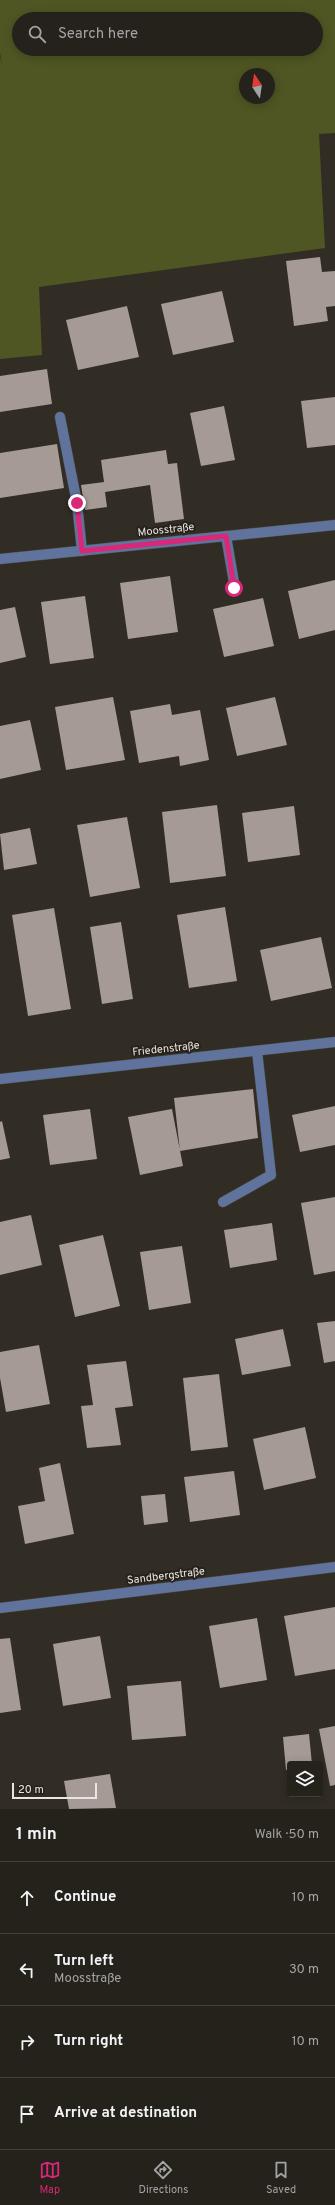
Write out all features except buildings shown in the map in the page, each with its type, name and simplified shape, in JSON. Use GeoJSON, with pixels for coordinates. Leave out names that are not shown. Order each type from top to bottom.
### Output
{"type":"FeatureCollection","features":[{"type":"Feature","properties":{"kind":"street"},"geometry":{"type":"LineString","coordinates":[[60,417],[77,503],[82,551]]}},
{"type":"Feature","properties":{"kind":"street","name":"Moosstraße"},"geometry":{"type":"LineString","coordinates":[[0,559],[335,525]]}},
{"type":"Feature","properties":{"kind":"street"},"geometry":{"type":"LineString","coordinates":[[226,536],[234,588]]}},
{"type":"Feature","properties":{"kind":"street","name":"Friedenstraße"},"geometry":{"type":"LineString","coordinates":[[0,1079],[335,1042]]}},
{"type":"Feature","properties":{"kind":"street"},"geometry":{"type":"LineString","coordinates":[[223,1202],[271,1175],[258,1051]]}},
{"type":"Feature","properties":{"kind":"street","name":"Sandbergstraße"},"geometry":{"type":"LineString","coordinates":[[0,1608],[335,1567]]}},
{"type":"Feature","properties":{"kind":"green space"},"geometry":{"type":"Polygon","coordinates":[[[0,0],[335,0],[335,133],[319,134],[325,248],[39,287],[42,355],[0,359],[0,57],[2,65],[0,53],[0,0]]]}},
{"type":"Feature","properties":{"kind":"route"},"geometry":{"type":"LineString","coordinates":[[77,503],[82,551],[226,536],[234,588]]}}]}
